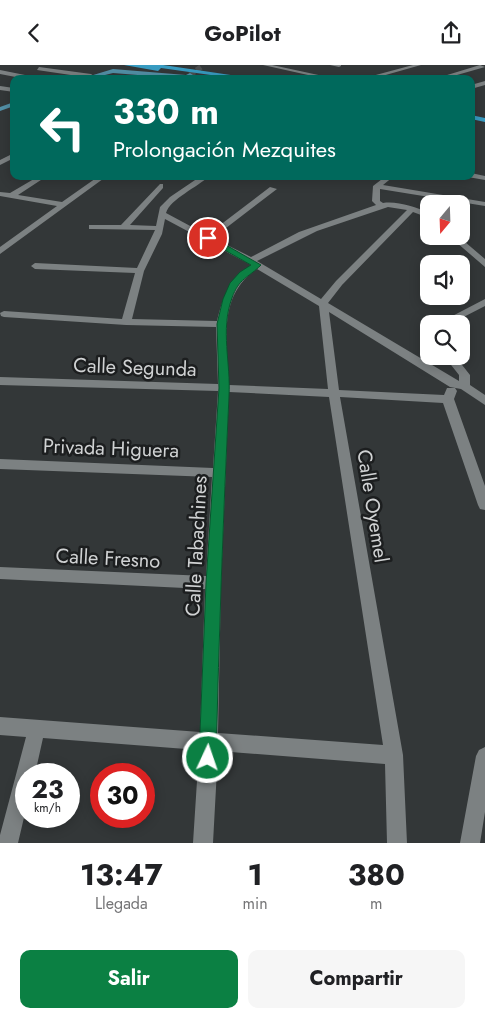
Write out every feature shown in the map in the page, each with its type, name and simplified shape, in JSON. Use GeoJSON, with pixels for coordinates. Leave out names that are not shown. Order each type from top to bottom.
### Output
{"type":"FeatureCollection","features":[{"type":"Feature","properties":{"kind":"highway"},"geometry":{"type":"LineString","coordinates":[[127,65],[203,75]]}},
{"type":"Feature","properties":{"kind":"highway"},"geometry":{"type":"LineString","coordinates":[[149,65],[225,75]]}},
{"type":"Feature","properties":{"kind":"highway"},"geometry":{"type":"LineString","coordinates":[[133,71],[142,67]]}},
{"type":"Feature","properties":{"kind":"main road"},"geometry":{"type":"LineString","coordinates":[[91,75],[113,71],[169,75]]}},
{"type":"Feature","properties":{"kind":"street"},"geometry":{"type":"LineString","coordinates":[[265,65],[315,75]]}},
{"type":"Feature","properties":{"kind":"street"},"geometry":{"type":"LineString","coordinates":[[332,65],[339,66]]}},
{"type":"Feature","properties":{"kind":"street"},"geometry":{"type":"LineString","coordinates":[[379,75],[419,65]]}},
{"type":"Feature","properties":{"kind":"street"},"geometry":{"type":"LineString","coordinates":[[450,75],[485,65]]}},
{"type":"Feature","properties":{"kind":"street"},"geometry":{"type":"LineString","coordinates":[[40,69],[91,75]]}},
{"type":"Feature","properties":{"kind":"street"},"geometry":{"type":"LineString","coordinates":[[0,72],[15,75]]}},
{"type":"Feature","properties":{"kind":"street"},"geometry":{"type":"LineString","coordinates":[[0,202],[37,180]]}},
{"type":"Feature","properties":{"kind":"street"},"geometry":{"type":"LineString","coordinates":[[0,251],[98,180]]}},
{"type":"Feature","properties":{"kind":"street"},"geometry":{"type":"LineString","coordinates":[[126,322],[140,271],[159,229],[162,214],[168,204],[201,180]]}},
{"type":"Feature","properties":{"kind":"street"},"geometry":{"type":"LineString","coordinates":[[377,186],[385,180]]}},
{"type":"Feature","properties":{"kind":"street"},"geometry":{"type":"LineString","coordinates":[[123,228],[160,186]]}},
{"type":"Feature","properties":{"kind":"street"},"geometry":{"type":"LineString","coordinates":[[377,186],[485,205]]}},
{"type":"Feature","properties":{"kind":"street"},"geometry":{"type":"LineString","coordinates":[[377,186],[376,201],[381,206],[398,206],[420,212]]}},
{"type":"Feature","properties":{"kind":"street"},"geometry":{"type":"LineString","coordinates":[[208,238],[273,189]]}},
{"type":"Feature","properties":{"kind":"street"},"geometry":{"type":"LineString","coordinates":[[0,193],[64,205]]}},
{"type":"Feature","properties":{"kind":"street","name":"Calle Tabachines"},"geometry":{"type":"LineString","coordinates":[[203,843],[209,741],[213,583],[224,388],[221,324],[227,299],[234,283],[275,246],[309,229],[381,206]]}},
{"type":"Feature","properties":{"kind":"street"},"geometry":{"type":"LineString","coordinates":[[323,303],[339,283],[412,209]]}},
{"type":"Feature","properties":{"kind":"street"},"geometry":{"type":"LineString","coordinates":[[162,214],[254,263],[485,401]]}},
{"type":"Feature","properties":{"kind":"street"},"geometry":{"type":"LineString","coordinates":[[92,227],[159,229]]}},
{"type":"Feature","properties":{"kind":"street"},"geometry":{"type":"LineString","coordinates":[[463,245],[485,264]]}},
{"type":"Feature","properties":{"kind":"street"},"geometry":{"type":"LineString","coordinates":[[35,266],[140,271]]}},
{"type":"Feature","properties":{"kind":"street"},"geometry":{"type":"LineString","coordinates":[[460,315],[485,302]]}},
{"type":"Feature","properties":{"kind":"street","name":"Calle Oyemel"},"geometry":{"type":"LineString","coordinates":[[323,303],[334,393],[394,755],[397,843]]}},
{"type":"Feature","properties":{"kind":"street"},"geometry":{"type":"LineString","coordinates":[[4,314],[126,322],[221,324]]}},
{"type":"Feature","properties":{"kind":"street"},"geometry":{"type":"LineString","coordinates":[[457,365],[465,375],[448,399],[485,505]]}},
{"type":"Feature","properties":{"kind":"street","name":"Calle Segunda"},"geometry":{"type":"LineString","coordinates":[[0,381],[224,388],[448,399]]}},
{"type":"Feature","properties":{"kind":"street","name":"Privada Higuera"},"geometry":{"type":"LineString","coordinates":[[0,464],[220,473]]}},
{"type":"Feature","properties":{"kind":"street","name":"Calle Fresno"},"geometry":{"type":"LineString","coordinates":[[0,573],[213,583]]}},
{"type":"Feature","properties":{"kind":"street"},"geometry":{"type":"LineString","coordinates":[[0,726],[394,755]]}},
{"type":"Feature","properties":{"kind":"street"},"geometry":{"type":"LineString","coordinates":[[8,843],[37,728]]}},
{"type":"Feature","properties":{"kind":"street"},"geometry":{"type":"LineString","coordinates":[[470,843],[485,756]]}},
{"type":"Feature","properties":{"kind":"tunnel"},"geometry":{"type":"LineString","coordinates":[[190,75],[201,67]]}},
{"type":"Feature","properties":{"kind":"route"},"geometry":{"type":"LineString","coordinates":[[208,238],[256,265],[234,283],[227,299],[221,324],[224,388],[213,583],[208,758]]}}]}
